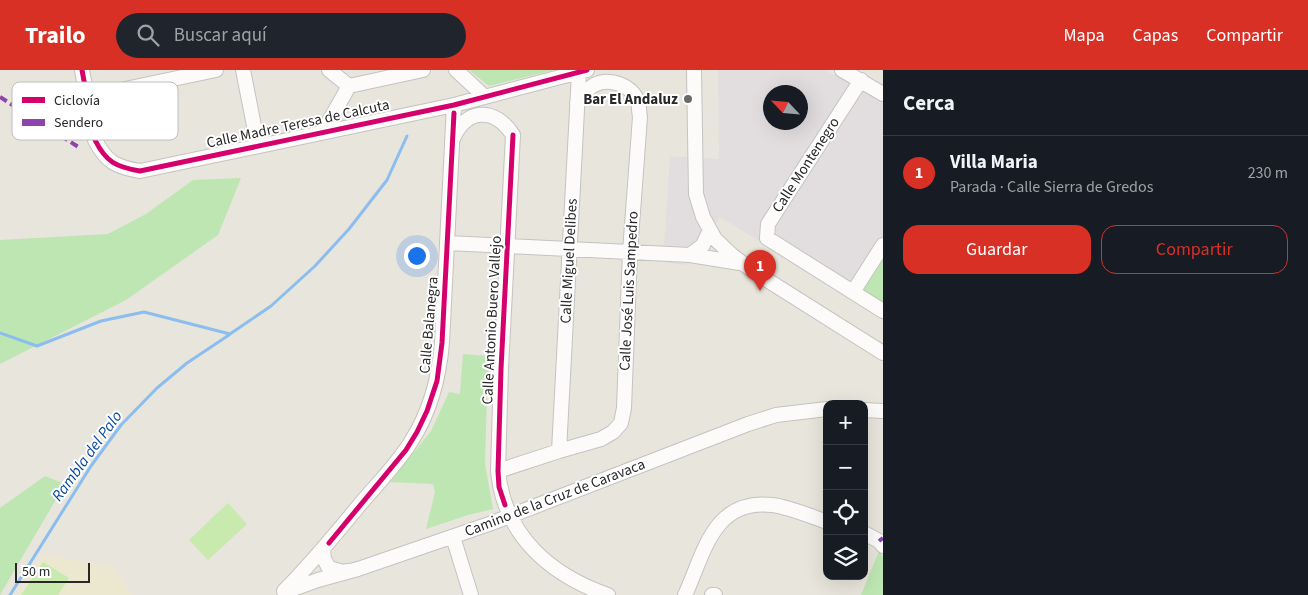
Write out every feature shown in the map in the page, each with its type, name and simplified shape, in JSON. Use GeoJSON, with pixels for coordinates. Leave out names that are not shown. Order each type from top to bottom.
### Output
{"type":"FeatureCollection","features":[{"type":"Feature","properties":{"kind":"street"},"geometry":{"type":"LineString","coordinates":[[159,82],[216,70]]}},
{"type":"Feature","properties":{"kind":"street"},"geometry":{"type":"LineString","coordinates":[[242,70],[258,146]]}},
{"type":"Feature","properties":{"kind":"street"},"geometry":{"type":"LineString","coordinates":[[329,70],[349,86]]}},
{"type":"Feature","properties":{"kind":"street"},"geometry":{"type":"LineString","coordinates":[[323,132],[349,86],[398,73],[423,70]]}},
{"type":"Feature","properties":{"kind":"street"},"geometry":{"type":"LineString","coordinates":[[456,70],[485,97]]}},
{"type":"Feature","properties":{"kind":"street"},"geometry":{"type":"LineString","coordinates":[[694,70],[696,194],[703,217],[715,239],[742,263],[883,354]]}},
{"type":"Feature","properties":{"kind":"street"},"geometry":{"type":"LineString","coordinates":[[842,70],[883,94]]}},
{"type":"Feature","properties":{"kind":"street","name":"Calle Madre Teresa de Calcuta"},"geometry":{"type":"LineString","coordinates":[[95,140],[108,160],[122,168],[140,170],[454,105],[583,71]]}},
{"type":"Feature","properties":{"kind":"street","name":"Calle Miguel Delibes"},"geometry":{"type":"LineString","coordinates":[[559,451],[577,103],[583,71]]}},
{"type":"Feature","properties":{"kind":"street","name":"Calle Montenegro"},"geometry":{"type":"LineString","coordinates":[[861,80],[768,224],[767,238],[883,311]]}},
{"type":"Feature","properties":{"kind":"street","name":"Calle José Luis Sampedro"},"geometry":{"type":"LineString","coordinates":[[498,472],[601,438],[613,432],[621,423],[624,408],[630,252],[640,117],[638,102],[632,91],[614,82],[607,82],[592,86],[577,103]]}},
{"type":"Feature","properties":{"kind":"street","name":"Calle Balanegra"},"geometry":{"type":"LineString","coordinates":[[280,595],[323,549],[406,450],[427,411],[439,370],[454,105]]}},
{"type":"Feature","properties":{"kind":"street","name":"Calle Antonio Buero Vallejo"},"geometry":{"type":"LineString","coordinates":[[452,141],[457,128],[468,119],[478,115],[489,116],[501,121],[513,135],[501,369],[498,472],[499,487],[509,517],[526,541],[553,568],[608,595]]}},
{"type":"Feature","properties":{"kind":"street"},"geometry":{"type":"LineString","coordinates":[[703,245],[710,230]]}},
{"type":"Feature","properties":{"kind":"street"},"geometry":{"type":"LineString","coordinates":[[447,243],[690,254],[742,263]]}},
{"type":"Feature","properties":{"kind":"street"},"geometry":{"type":"LineString","coordinates":[[690,254],[703,245],[715,244],[723,246]]}},
{"type":"Feature","properties":{"kind":"street"},"geometry":{"type":"LineString","coordinates":[[853,292],[883,245]]}},
{"type":"Feature","properties":{"kind":"street","name":"Camino de la Cruz de Caravaca"},"geometry":{"type":"LineString","coordinates":[[285,595],[303,591],[358,569],[509,517],[748,424],[776,415],[823,410]]}},
{"type":"Feature","properties":{"kind":"street"},"geometry":{"type":"LineString","coordinates":[[868,410],[883,411]]}},
{"type":"Feature","properties":{"kind":"street"},"geometry":{"type":"LineString","coordinates":[[685,595],[712,532],[725,517],[740,508],[755,505],[772,505],[823,521]]}},
{"type":"Feature","properties":{"kind":"street"},"geometry":{"type":"LineString","coordinates":[[868,535],[882,542]]}},
{"type":"Feature","properties":{"kind":"street"},"geometry":{"type":"LineString","coordinates":[[453,537],[471,595]]}},
{"type":"Feature","properties":{"kind":"street"},"geometry":{"type":"LineString","coordinates":[[323,549],[324,559],[329,568],[343,572],[358,569]]}},
{"type":"Feature","properties":{"kind":"shaded area"},"geometry":{"type":"Polygon","coordinates":[[[718,70],[823,70],[866,88],[883,99],[883,241],[850,296],[720,217],[686,265],[663,262],[670,156],[719,159],[718,70]]]}},
{"type":"Feature","properties":{"kind":"shaded area"},"geometry":{"type":"Polygon","coordinates":[[[43,555],[111,566],[132,595],[18,595],[43,555]]]}},
{"type":"Feature","properties":{"kind":"green space"},"geometry":{"type":"Polygon","coordinates":[[[469,70],[554,70],[489,86],[469,70]]]}},
{"type":"Feature","properties":{"kind":"green space"},"geometry":{"type":"Polygon","coordinates":[[[241,178],[218,235],[126,300],[0,364],[0,240],[108,234],[146,214],[193,180],[241,178]]]}},
{"type":"Feature","properties":{"kind":"green space"},"geometry":{"type":"Polygon","coordinates":[[[883,252],[883,305],[859,290],[883,252]]]}},
{"type":"Feature","properties":{"kind":"green space"},"geometry":{"type":"Polygon","coordinates":[[[463,354],[488,356],[485,464],[493,509],[426,529],[435,492],[433,484],[390,482],[431,431],[449,392],[460,394],[463,354]]]}},
{"type":"Feature","properties":{"kind":"green space"},"geometry":{"type":"Polygon","coordinates":[[[45,476],[65,484],[0,595],[0,508],[45,476]]]}},
{"type":"Feature","properties":{"kind":"green space"},"geometry":{"type":"Polygon","coordinates":[[[228,503],[247,524],[208,560],[189,540],[228,503]]]}},
{"type":"Feature","properties":{"kind":"green space"},"geometry":{"type":"Polygon","coordinates":[[[879,551],[883,557],[883,595],[861,595],[879,551]]]}},
{"type":"Feature","properties":{"kind":"green space"},"geometry":{"type":"Polygon","coordinates":[[[43,562],[69,578],[58,595],[21,595],[43,562]]]}},
{"type":"Feature","properties":{"kind":"waterway"},"geometry":{"type":"LineString","coordinates":[[0,333],[37,346],[101,321],[144,312],[230,334],[271,306],[315,266],[349,229],[387,180],[407,136]]}},
{"type":"Feature","properties":{"kind":"waterway","name":"Rambla del Palo"},"geometry":{"type":"LineString","coordinates":[[10,595],[91,466],[121,425],[157,388],[187,363],[229,335]]}},
{"type":"Feature","properties":{"kind":"marked path"},"geometry":{"type":"LineString","coordinates":[[0,97],[12,105]]}},
{"type":"Feature","properties":{"kind":"marked path"},"geometry":{"type":"LineString","coordinates":[[67,140],[80,148]]}},
{"type":"Feature","properties":{"kind":"marked path"},"geometry":{"type":"LineString","coordinates":[[879,541],[883,538]]}},
{"type":"Feature","properties":{"kind":"cycle path"},"geometry":{"type":"LineString","coordinates":[[82,70],[84,82]]}},
{"type":"Feature","properties":{"kind":"cycle path"},"geometry":{"type":"LineString","coordinates":[[95,140],[103,154],[113,162],[124,168],[140,171],[454,105],[587,70]]}},
{"type":"Feature","properties":{"kind":"cycle path"},"geometry":{"type":"LineString","coordinates":[[329,543],[406,450],[427,411],[437,381],[442,343],[454,113]]}},
{"type":"Feature","properties":{"kind":"cycle path"},"geometry":{"type":"LineString","coordinates":[[505,505],[499,487],[498,471],[501,369],[513,135]]}},
{"type":"Feature","properties":{"kind":"place","name":"Bar El Andaluz"},"geometry":{"type":"Point","coordinates":[688,99]}},
{"type":"Feature","properties":{"kind":"place","name":"Villa Maria"},"geometry":{"type":"Point","coordinates":[760,291]}}]}
